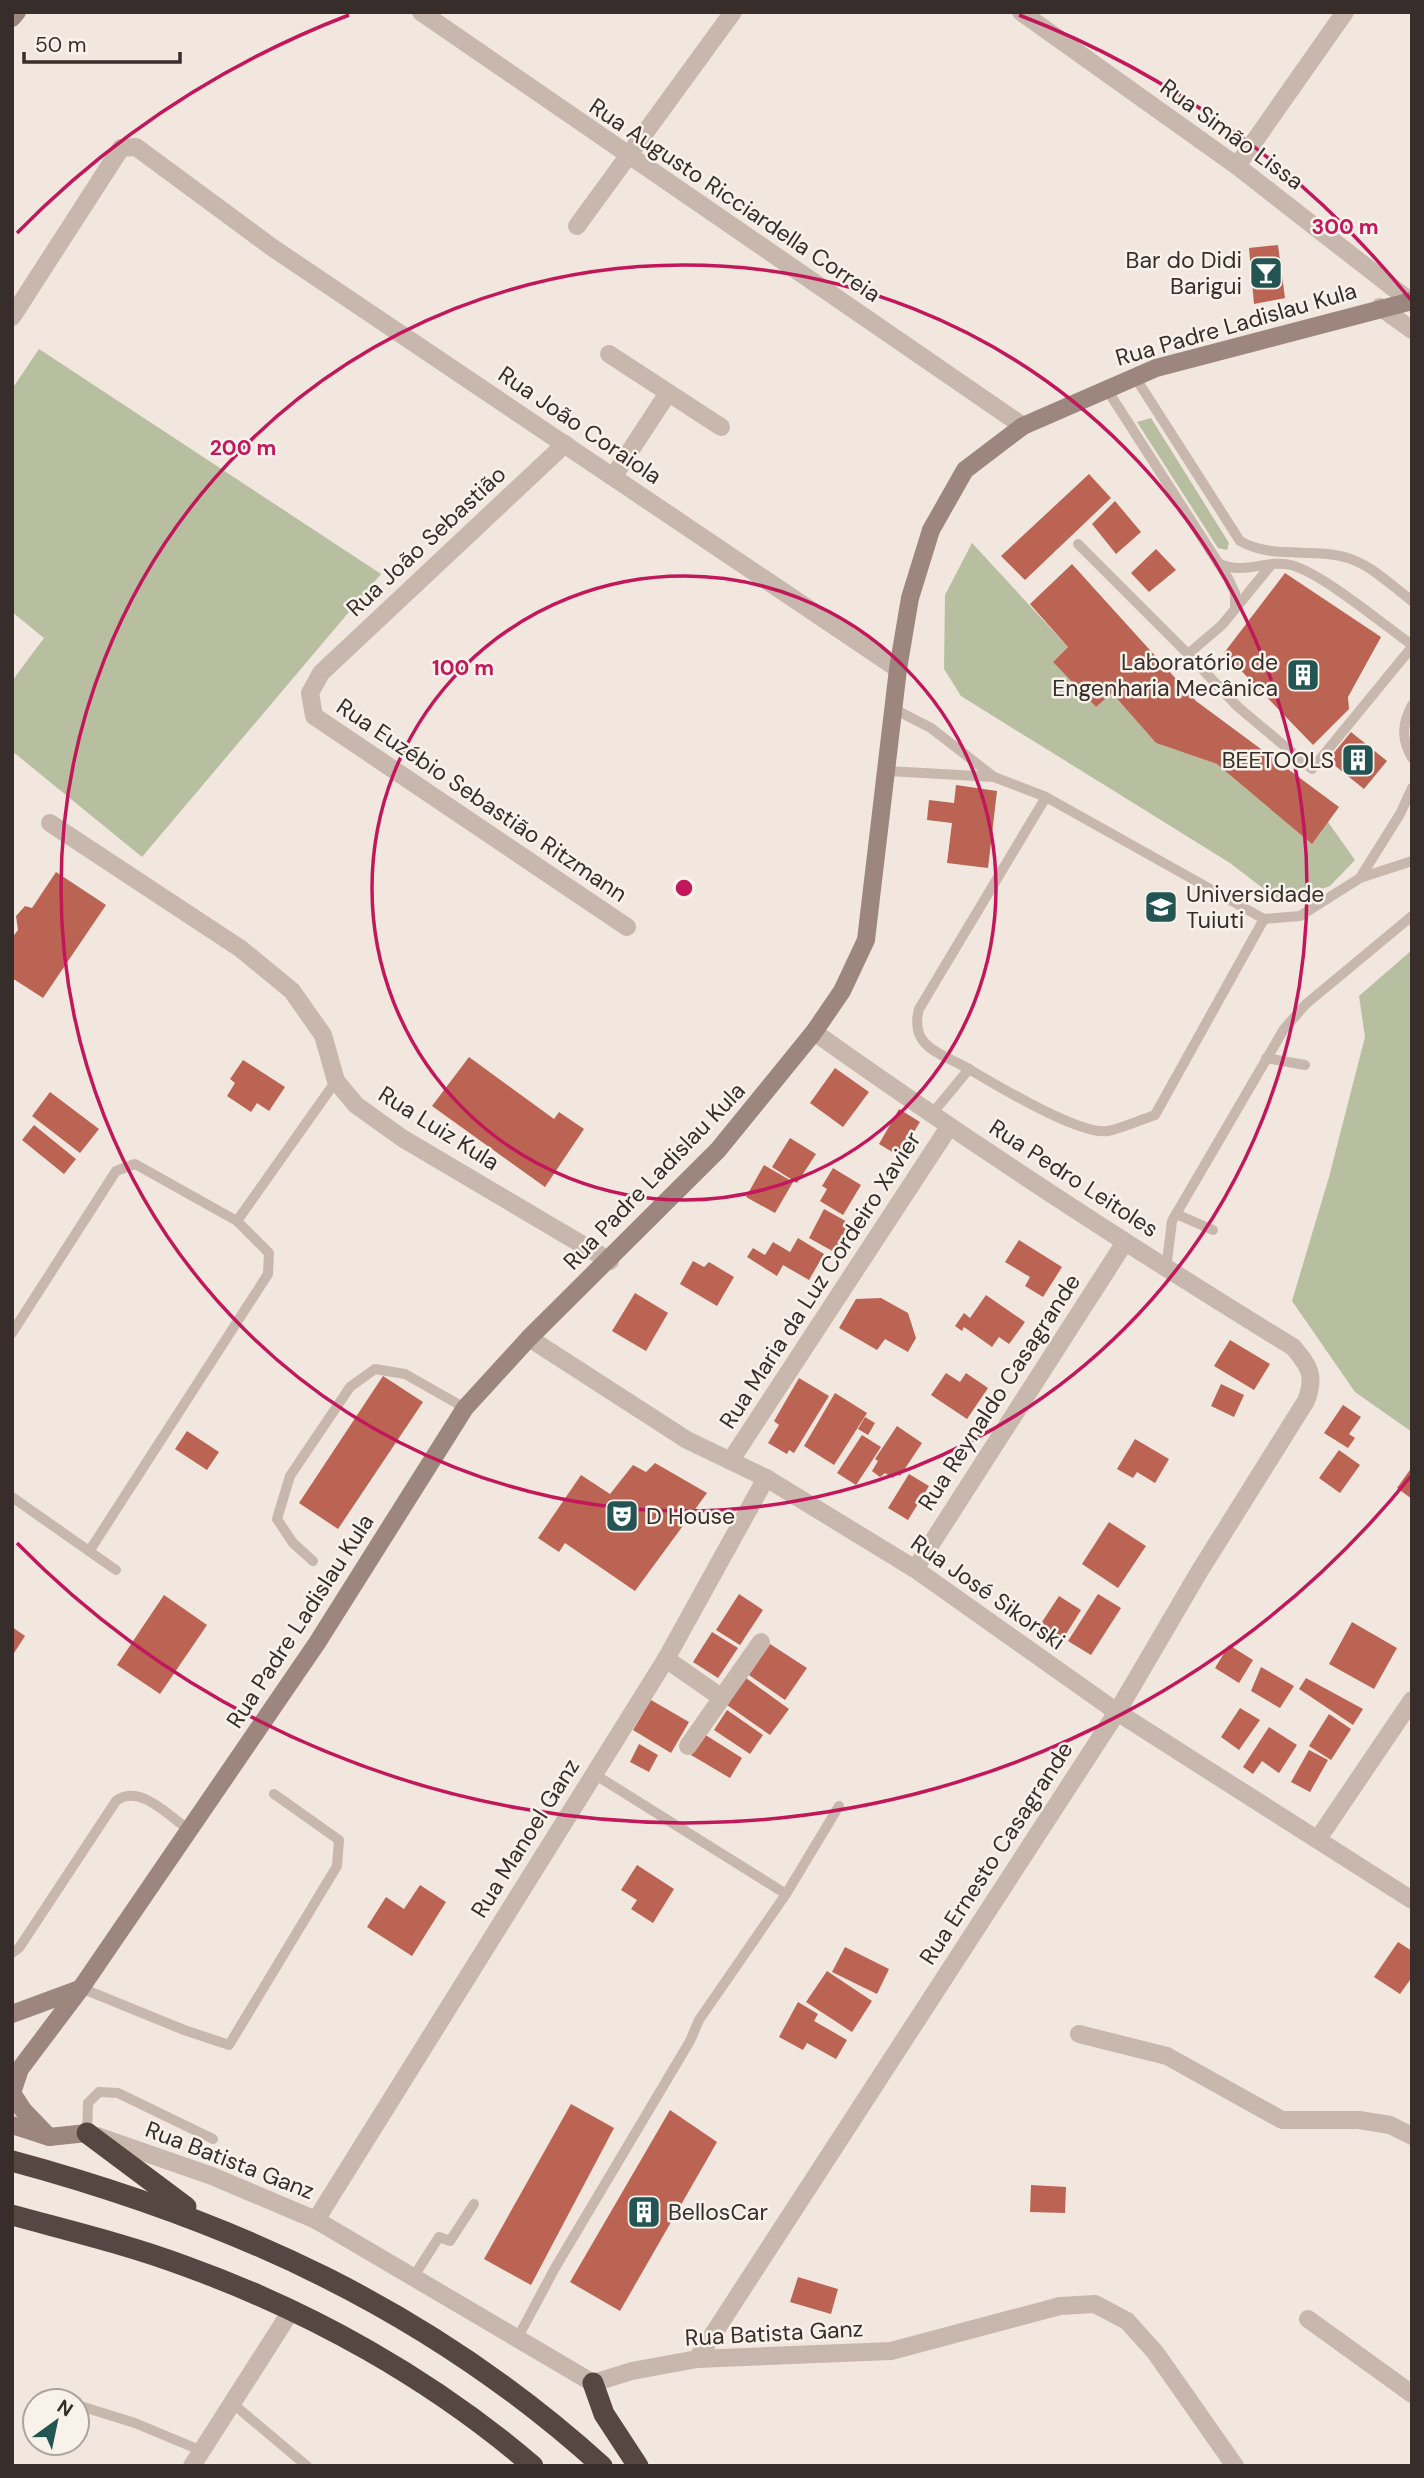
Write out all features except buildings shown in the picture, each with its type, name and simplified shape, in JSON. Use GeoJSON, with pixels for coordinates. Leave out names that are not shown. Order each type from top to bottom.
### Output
{"type":"FeatureCollection","features":[{"type":"Feature","properties":{"kind":"highway"},"geometry":{"type":"LineString","coordinates":[[87,2133],[204,2221]]}},
{"type":"Feature","properties":{"kind":"highway"},"geometry":{"type":"LineString","coordinates":[[12,2161],[109,2188],[204,2221],[282,2255],[391,2313],[494,2380],[602,2466]]}},
{"type":"Feature","properties":{"kind":"highway"},"geometry":{"type":"LineString","coordinates":[[12,2215],[186,2266],[291,2311],[405,2373],[459,2409],[533,2466]]}},
{"type":"Feature","properties":{"kind":"highway"},"geometry":{"type":"LineString","coordinates":[[593,2384],[604,2414],[638,2466]]}},
{"type":"Feature","properties":{"kind":"street"},"geometry":{"type":"LineString","coordinates":[[12,18],[17,12]]}},
{"type":"Feature","properties":{"kind":"street","name":"Rua Augusto Ricciardella Correia"},"geometry":{"type":"LineString","coordinates":[[421,12],[626,156],[1023,426]]}},
{"type":"Feature","properties":{"kind":"street"},"geometry":{"type":"LineString","coordinates":[[577,226],[733,12]]}},
{"type":"Feature","properties":{"kind":"street","name":"Rua Simão Lissa"},"geometry":{"type":"LineString","coordinates":[[1021,12],[1237,166],[1411,301]]}},
{"type":"Feature","properties":{"kind":"street"},"geometry":{"type":"LineString","coordinates":[[1237,166],[1345,12]]}},
{"type":"Feature","properties":{"kind":"street","name":"Rua João Coraiola"},"geometry":{"type":"LineString","coordinates":[[12,317],[121,148],[136,147],[236,220],[898,669]]}},
{"type":"Feature","properties":{"kind":"street","name":"Rua Padre Ladislau Kula"},"geometry":{"type":"LineString","coordinates":[[48,2137],[23,2110],[12,2093],[20,2069],[81,1988],[317,1643],[465,1408],[529,1338],[610,1261],[718,1150],[814,1032],[842,991],[866,940],[898,669],[910,598],[931,530],[965,470],[1023,426],[1135,377],[1179,361],[1411,301]]}},
{"type":"Feature","properties":{"kind":"street"},"geometry":{"type":"LineString","coordinates":[[1381,307],[1412,330]]}},
{"type":"Feature","properties":{"kind":"street"},"geometry":{"type":"LineString","coordinates":[[609,354],[721,427]]}},
{"type":"Feature","properties":{"kind":"street"},"geometry":{"type":"LineString","coordinates":[[613,477],[668,393]]}},
{"type":"Feature","properties":{"kind":"street","name":"Rua João Sebastião"},"geometry":{"type":"LineString","coordinates":[[321,673],[565,444]]}},
{"type":"Feature","properties":{"kind":"street","name":"Rua Euzébio Sebastião Ritzmann"},"geometry":{"type":"LineString","coordinates":[[321,673],[310,693],[314,716],[627,928]]}},
{"type":"Feature","properties":{"kind":"street","name":"Rua Luiz Kula"},"geometry":{"type":"LineString","coordinates":[[50,823],[241,949],[292,991],[323,1035],[336,1081],[356,1105],[402,1138],[610,1261]]}},
{"type":"Feature","properties":{"kind":"street","name":"Rua Pedro Leitoles"},"geometry":{"type":"LineString","coordinates":[[814,1032],[949,1127],[1166,1269],[1293,1347],[1307,1363]]}},
{"type":"Feature","properties":{"kind":"street","name":"Rua Maria da Luz Cordeiro Xavier"},"geometry":{"type":"LineString","coordinates":[[731,1460],[949,1127]]}},
{"type":"Feature","properties":{"kind":"street","name":"Rua Reynaldo Casagrande"},"geometry":{"type":"LineString","coordinates":[[915,1569],[1125,1242]]}},
{"type":"Feature","properties":{"kind":"street","name":"Rua José Sikorski"},"geometry":{"type":"LineString","coordinates":[[529,1338],[687,1440],[766,1478],[915,1569],[1117,1712],[1412,1900]]}},
{"type":"Feature","properties":{"kind":"street","name":"Rua Ernesto Casagrande"},"geometry":{"type":"LineString","coordinates":[[697,2359],[1117,1712],[1199,1572],[1306,1401],[1313,1384],[1307,1363]]}},
{"type":"Feature","properties":{"kind":"street","name":"Rua Manoel Ganz"},"geometry":{"type":"LineString","coordinates":[[316,2220],[667,1659],[766,1478]]}},
{"type":"Feature","properties":{"kind":"street"},"geometry":{"type":"LineString","coordinates":[[688,1746],[761,1642]]}},
{"type":"Feature","properties":{"kind":"street"},"geometry":{"type":"LineString","coordinates":[[667,1659],[722,1698]]}},
{"type":"Feature","properties":{"kind":"street"},"geometry":{"type":"LineString","coordinates":[[1318,1839],[1412,1700]]}},
{"type":"Feature","properties":{"kind":"street"},"geometry":{"type":"LineString","coordinates":[[12,2014],[81,1988]]}},
{"type":"Feature","properties":{"kind":"street"},"geometry":{"type":"LineString","coordinates":[[1079,2034],[1167,2056],[1282,2120],[1359,2120],[1390,2125],[1412,2136]]}},
{"type":"Feature","properties":{"kind":"street"},"geometry":{"type":"LineString","coordinates":[[12,2125],[48,2137],[87,2133]]}},
{"type":"Feature","properties":{"kind":"street","name":"Rua Batista Ganz"},"geometry":{"type":"LineString","coordinates":[[87,2133],[212,2176],[316,2220],[593,2384],[632,2371],[697,2359],[891,2351],[1060,2306],[1095,2304],[1126,2321],[1155,2353],[1235,2466]]}},
{"type":"Feature","properties":{"kind":"street"},"geometry":{"type":"LineString","coordinates":[[197,2458],[291,2311]]}},
{"type":"Feature","properties":{"kind":"street"},"geometry":{"type":"LineString","coordinates":[[1308,2319],[1412,2394]]}},
{"type":"Feature","properties":{"kind":"lane"},"geometry":{"type":"LineString","coordinates":[[1135,377],[1240,541],[1262,550],[1346,557],[1362,564],[1412,601]]}},
{"type":"Feature","properties":{"kind":"lane"},"geometry":{"type":"LineString","coordinates":[[1106,388],[1218,563],[1235,593],[1235,606]]}},
{"type":"Feature","properties":{"kind":"lane"},"geometry":{"type":"LineString","coordinates":[[1078,544],[1238,707],[1312,769],[1412,646],[1338,591],[1295,566],[1271,565],[1240,570],[1218,563]]}},
{"type":"Feature","properties":{"kind":"lane"},"geometry":{"type":"LineString","coordinates":[[1188,654],[1222,625],[1271,565]]}},
{"type":"Feature","properties":{"kind":"lane"},"geometry":{"type":"LineString","coordinates":[[1412,705],[1403,724],[1404,742],[1412,758]]}},
{"type":"Feature","properties":{"kind":"lane"},"geometry":{"type":"LineString","coordinates":[[894,709],[931,728],[993,776],[1046,797],[1264,919],[1300,916],[1360,878],[1412,861]]}},
{"type":"Feature","properties":{"kind":"lane"},"geometry":{"type":"LineString","coordinates":[[888,771],[993,776]]}},
{"type":"Feature","properties":{"kind":"lane"},"geometry":{"type":"LineString","coordinates":[[1360,878],[1400,814],[1412,788]]}},
{"type":"Feature","properties":{"kind":"lane"},"geometry":{"type":"LineString","coordinates":[[1046,797],[919,1009],[914,1027],[918,1038],[969,1069],[1068,1123],[1091,1131],[1107,1131],[1155,1115],[1264,919]]}},
{"type":"Feature","properties":{"kind":"lane"},"geometry":{"type":"LineString","coordinates":[[1166,1269],[1172,1221],[1284,1029],[1306,1004],[1412,916]]}},
{"type":"Feature","properties":{"kind":"lane"},"geometry":{"type":"LineString","coordinates":[[1266,1058],[1305,1065]]}},
{"type":"Feature","properties":{"kind":"lane"},"geometry":{"type":"LineString","coordinates":[[931,1115],[969,1069]]}},
{"type":"Feature","properties":{"kind":"lane"},"geometry":{"type":"LineString","coordinates":[[237,1221],[336,1081]]}},
{"type":"Feature","properties":{"kind":"lane"},"geometry":{"type":"LineString","coordinates":[[12,1333],[116,1171],[135,1164],[237,1221],[269,1253],[268,1274],[90,1550]]}},
{"type":"Feature","properties":{"kind":"lane"},"geometry":{"type":"LineString","coordinates":[[1176,1213],[1213,1230]]}},
{"type":"Feature","properties":{"kind":"lane"},"geometry":{"type":"LineString","coordinates":[[313,1561],[293,1543],[276,1518],[290,1476],[350,1387],[375,1369],[405,1374],[465,1408]]}},
{"type":"Feature","properties":{"kind":"lane"},"geometry":{"type":"LineString","coordinates":[[12,1497],[116,1570]]}},
{"type":"Feature","properties":{"kind":"lane"},"geometry":{"type":"LineString","coordinates":[[594,1774],[786,1894]]}},
{"type":"Feature","properties":{"kind":"lane"},"geometry":{"type":"LineString","coordinates":[[12,1953],[19,1948],[116,1801],[124,1795],[136,1794],[189,1830]]}},
{"type":"Feature","properties":{"kind":"lane"},"geometry":{"type":"LineString","coordinates":[[81,1988],[184,2030],[229,2045],[337,1866],[338,1840],[274,1794]]}},
{"type":"Feature","properties":{"kind":"lane"},"geometry":{"type":"LineString","coordinates":[[517,2339],[555,2268],[690,2041],[699,2020],[786,1894],[839,1806]]}},
{"type":"Feature","properties":{"kind":"lane"},"geometry":{"type":"LineString","coordinates":[[87,2133],[88,2103],[99,2092],[118,2093],[213,2139]]}},
{"type":"Feature","properties":{"kind":"lane"},"geometry":{"type":"LineString","coordinates":[[414,2276],[439,2237],[450,2241],[474,2204]]}},
{"type":"Feature","properties":{"kind":"lane"},"geometry":{"type":"LineString","coordinates":[[232,2403],[307,2466]]}},
{"type":"Feature","properties":{"kind":"lane"},"geometry":{"type":"LineString","coordinates":[[91,2409],[135,2423],[197,2458]]}},
{"type":"Feature","properties":{"kind":"green space"},"geometry":{"type":"Polygon","coordinates":[[[39,349],[381,574],[142,857],[12,751],[12,681],[44,638],[12,612],[12,389],[39,349]]]}},
{"type":"Feature","properties":{"kind":"green space"},"geometry":{"type":"Polygon","coordinates":[[[1151,418],[1229,543],[1227,550],[1218,548],[1137,422],[1151,418]]]}},
{"type":"Feature","properties":{"kind":"green space"},"geometry":{"type":"Polygon","coordinates":[[[972,543],[1068,647],[1053,662],[1096,707],[1112,693],[1156,743],[1217,764],[1328,822],[1355,860],[1330,886],[1282,903],[1230,863],[961,696],[944,669],[945,595],[972,543]]]}},
{"type":"Feature","properties":{"kind":"green space"},"geometry":{"type":"Polygon","coordinates":[[[1412,950],[1412,1432],[1355,1392],[1292,1301],[1329,1177],[1365,1037],[1359,996],[1412,950]]]}},
{"type":"Feature","properties":{"kind":"place","name":"Bar do Didi Barigui"},"geometry":{"type":"Point","coordinates":[1266,273]}},
{"type":"Feature","properties":{"kind":"place","name":"Laboratório de Engenharia Mecânica"},"geometry":{"type":"Point","coordinates":[1303,675]}},
{"type":"Feature","properties":{"kind":"place","name":"BEETOOLS"},"geometry":{"type":"Point","coordinates":[1358,760]}},
{"type":"Feature","properties":{"kind":"place","name":"Universidade Tuiuti"},"geometry":{"type":"Point","coordinates":[1161,907]}},
{"type":"Feature","properties":{"kind":"place","name":"D House"},"geometry":{"type":"Point","coordinates":[622,1516]}},
{"type":"Feature","properties":{"kind":"place","name":"BellosCar"},"geometry":{"type":"Point","coordinates":[644,2212]}}]}
